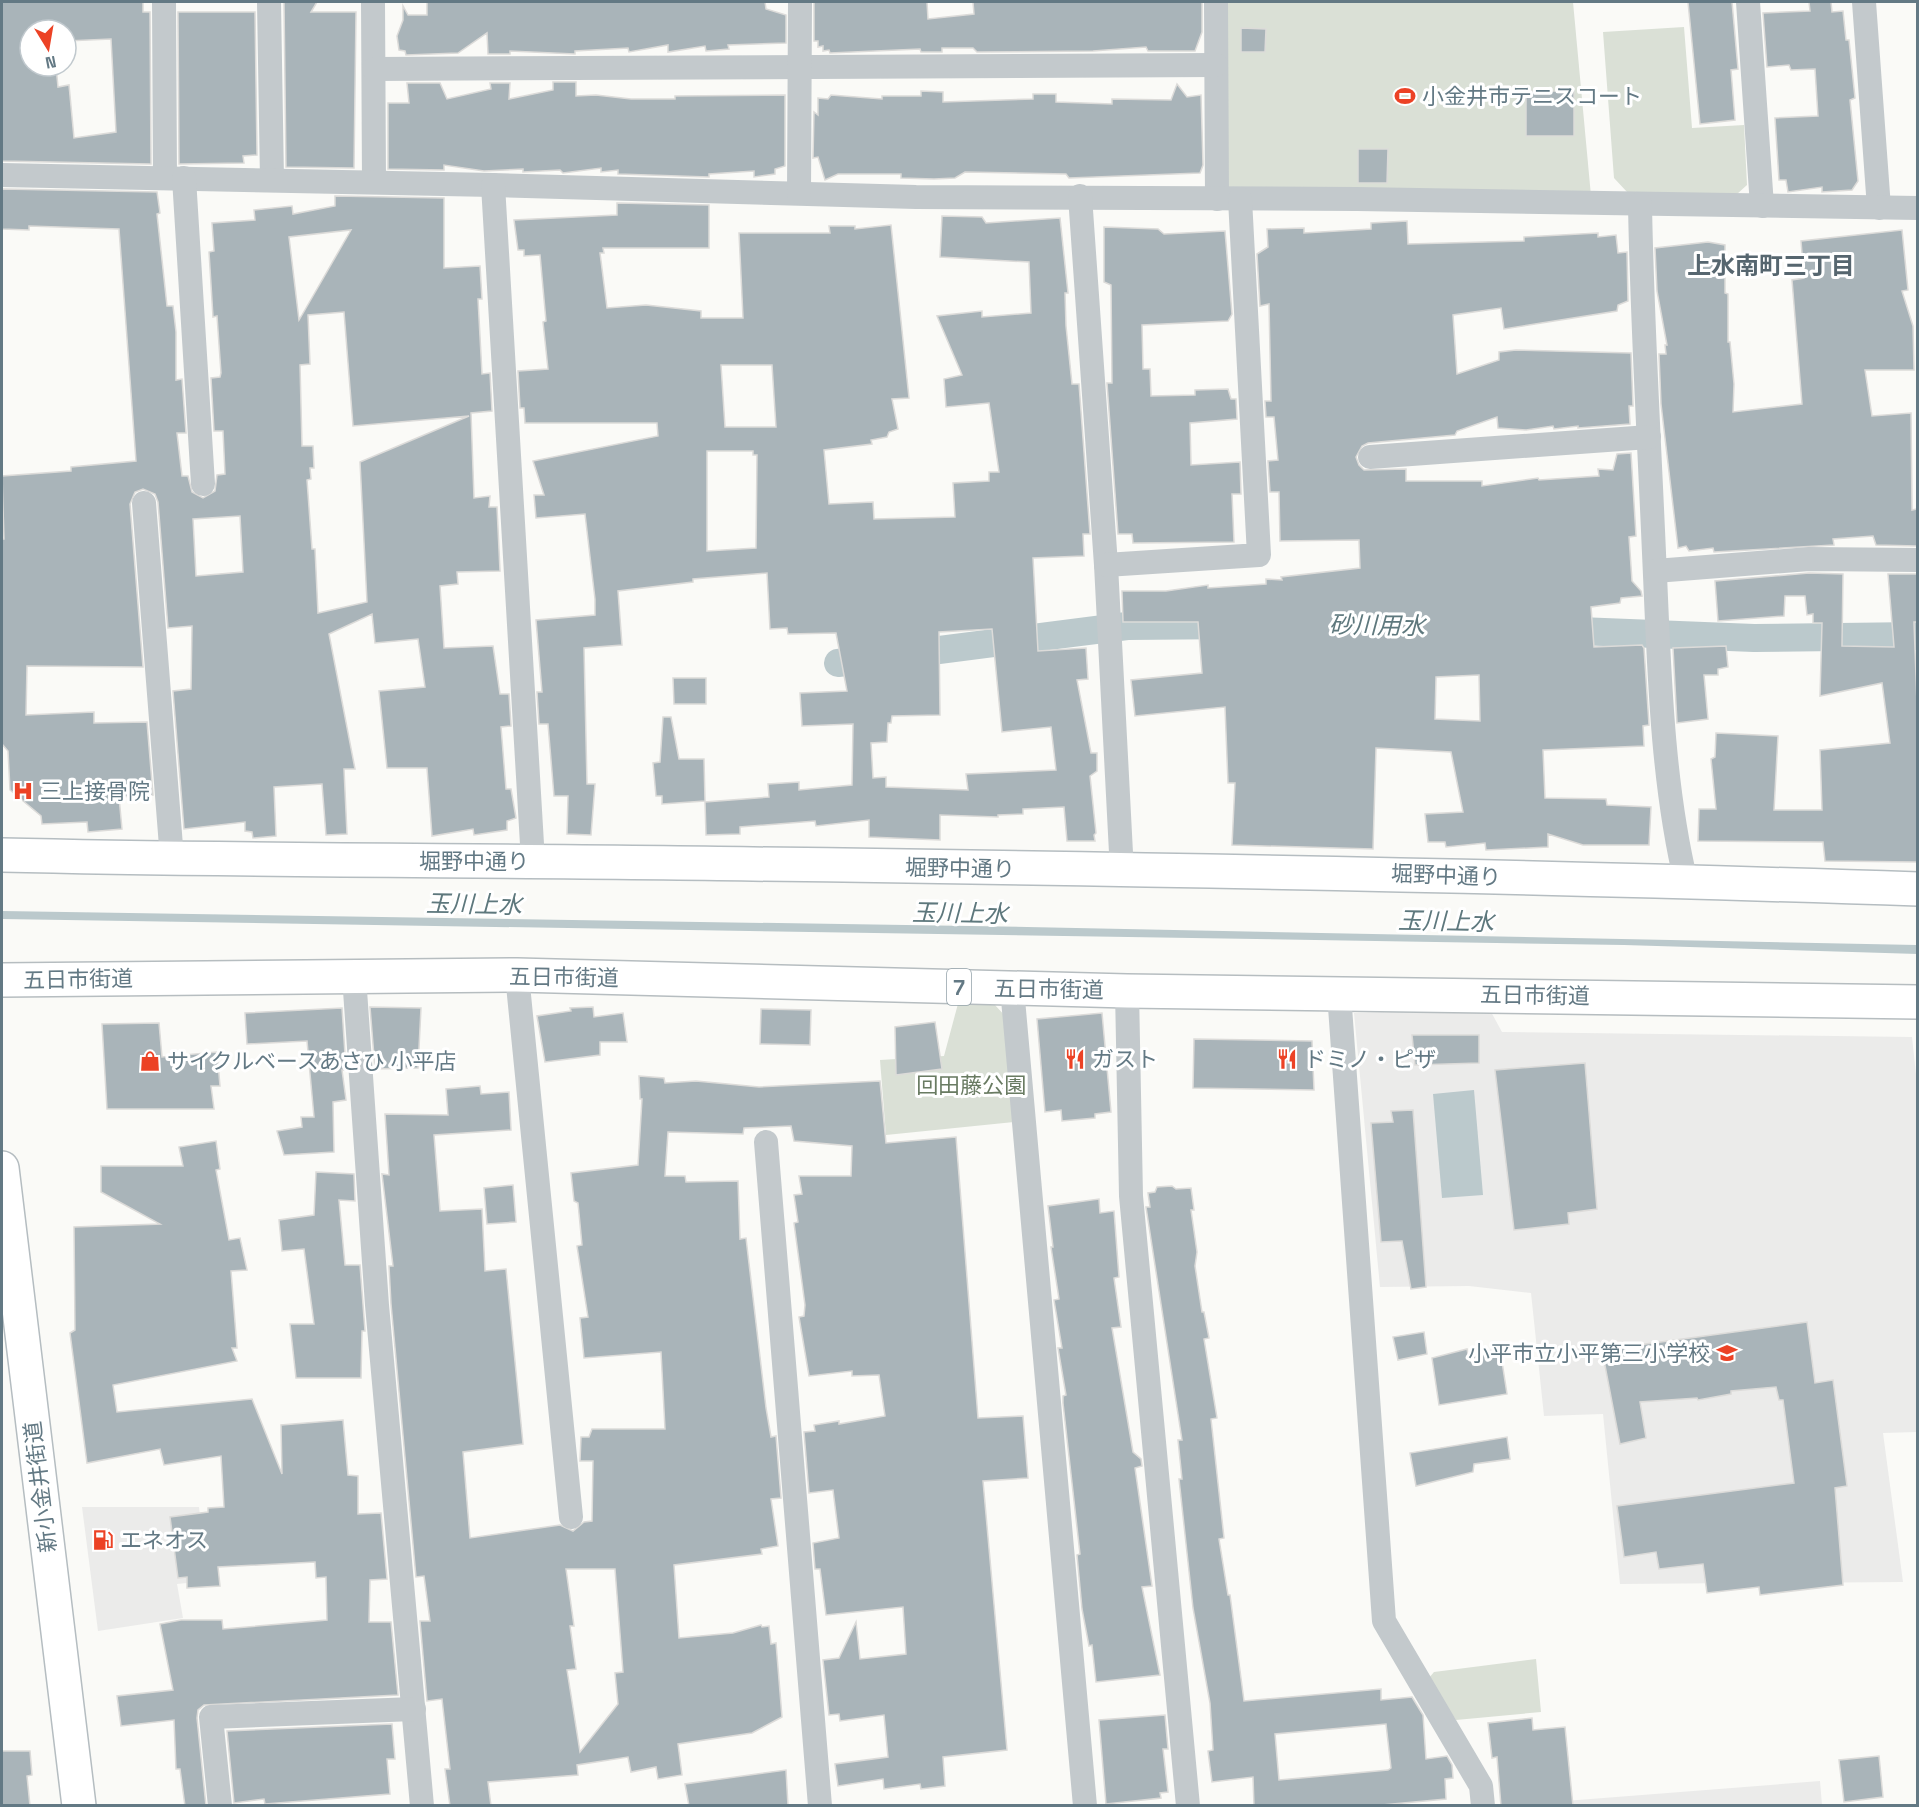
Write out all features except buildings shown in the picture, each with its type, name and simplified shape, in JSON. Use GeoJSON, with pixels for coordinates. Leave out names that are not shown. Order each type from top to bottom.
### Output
{"type":"FeatureCollection","features":[{"type":"Feature","properties":{"kind":"main road","name":"堀野中通り"},"geometry":{"type":"LineString","coordinates":[[2,855],[172,859],[533,861],[1122,872],[1396,873],[1917,890]]}},
{"type":"Feature","properties":{"kind":"main road","name":"五日市街道"},"geometry":{"type":"LineString","coordinates":[[2,980],[517,975],[1012,988],[1917,1002]]}},
{"type":"Feature","properties":{"kind":"main road","name":"新小金井街道"},"geometry":{"type":"LineString","coordinates":[[2,1168],[79,1806]]}},
{"type":"Feature","properties":{"kind":"street"},"geometry":{"type":"LineString","coordinates":[[164,2],[175,178],[203,484]]}},
{"type":"Feature","properties":{"kind":"street"},"geometry":{"type":"LineString","coordinates":[[269,2],[272,180]]}},
{"type":"Feature","properties":{"kind":"street"},"geometry":{"type":"LineString","coordinates":[[373,2],[374,182]]}},
{"type":"Feature","properties":{"kind":"street"},"geometry":{"type":"LineString","coordinates":[[799,193],[800,2]]}},
{"type":"Feature","properties":{"kind":"street"},"geometry":{"type":"LineString","coordinates":[[1106,565],[1259,555],[1216,65],[1216,2]]}},
{"type":"Feature","properties":{"kind":"street"},"geometry":{"type":"LineString","coordinates":[[1748,2],[1762,206]]}},
{"type":"Feature","properties":{"kind":"street"},"geometry":{"type":"LineString","coordinates":[[1864,2],[1879,208]]}},
{"type":"Feature","properties":{"kind":"street"},"geometry":{"type":"LineString","coordinates":[[374,69],[1216,65]]}},
{"type":"Feature","properties":{"kind":"street"},"geometry":{"type":"LineString","coordinates":[[2,175],[374,182],[915,197],[1080,196],[1917,208]]}},
{"type":"Feature","properties":{"kind":"street"},"geometry":{"type":"LineString","coordinates":[[493,185],[533,861]]}},
{"type":"Feature","properties":{"kind":"street"},"geometry":{"type":"LineString","coordinates":[[1080,196],[1106,565],[1108,641],[1122,872]]}},
{"type":"Feature","properties":{"kind":"street"},"geometry":{"type":"LineString","coordinates":[[1640,204],[1642,327],[1657,614],[1672,826],[1686,882]]}},
{"type":"Feature","properties":{"kind":"street"},"geometry":{"type":"LineString","coordinates":[[1370,457],[1649,437]]}},
{"type":"Feature","properties":{"kind":"street"},"geometry":{"type":"LineString","coordinates":[[144,503],[172,859]]}},
{"type":"Feature","properties":{"kind":"street"},"geometry":{"type":"LineString","coordinates":[[1655,571],[1809,559],[1917,560]]}},
{"type":"Feature","properties":{"kind":"street"},"geometry":{"type":"LineString","coordinates":[[517,975],[571,1517]]}},
{"type":"Feature","properties":{"kind":"street"},"geometry":{"type":"LineString","coordinates":[[354,976],[377,1305],[422,1806]]}},
{"type":"Feature","properties":{"kind":"street"},"geometry":{"type":"LineString","coordinates":[[1012,988],[1085,1806]]}},
{"type":"Feature","properties":{"kind":"street"},"geometry":{"type":"LineString","coordinates":[[1127,990],[1131,1196],[1188,1806]]}},
{"type":"Feature","properties":{"kind":"street"},"geometry":{"type":"LineString","coordinates":[[1339,993],[1384,1621],[1481,1786],[1483,1806]]}},
{"type":"Feature","properties":{"kind":"street"},"geometry":{"type":"LineString","coordinates":[[766,1142],[820,1806]]}},
{"type":"Feature","properties":{"kind":"street"},"geometry":{"type":"LineString","coordinates":[[220,1806],[211,1717],[414,1708]]}},
{"type":"Feature","properties":{"kind":"shaded area"},"geometry":{"type":"Polygon","coordinates":[[[2,911],[1027,927],[1917,945],[1918,954],[1624,945],[2,919],[2,911]]]}},
{"type":"Feature","properties":{"kind":"shaded area","name":"小平市立小平第三小学校"},"geometry":{"type":"Polygon","coordinates":[[[1490,1010],[1502,1032],[1912,1037],[1918,1093],[1917,1432],[1883,1433],[1903,1582],[1620,1584],[1603,1414],[1544,1416],[1531,1293],[1469,1286],[1380,1287],[1354,1013],[1490,1010]]]}},
{"type":"Feature","properties":{"kind":"shaded area"},"geometry":{"type":"Polygon","coordinates":[[[1474,1090],[1483,1195],[1442,1198],[1433,1094],[1474,1090]]]}},
{"type":"Feature","properties":{"kind":"shaded area"},"geometry":{"type":"Polygon","coordinates":[[[82,1507],[199,1507],[207,1581],[177,1584],[183,1618],[98,1631],[82,1507]]]}},
{"type":"Feature","properties":{"kind":"shaded area"},"geometry":{"type":"Polygon","coordinates":[[[1820,1781],[1822,1805],[1552,1806],[1552,1802],[1820,1781]]]}},
{"type":"Feature","properties":{"kind":"green space","name":"小金井市テニスコート"},"geometry":{"type":"Polygon","coordinates":[[[1227,2],[1573,2],[1591,196],[1228,191],[1227,2]]]}},
{"type":"Feature","properties":{"kind":"green space"},"geometry":{"type":"Polygon","coordinates":[[[1684,27],[1692,128],[1744,125],[1747,185],[1737,194],[1628,193],[1614,178],[1603,32],[1684,27]]]}},
{"type":"Feature","properties":{"kind":"green space","name":"回田藤公園"},"geometry":{"type":"Polygon","coordinates":[[[959,1000],[994,1004],[1006,1017],[1014,1122],[886,1135],[880,1060],[944,1056],[959,1000]]]}},
{"type":"Feature","properties":{"kind":"green space"},"geometry":{"type":"Polygon","coordinates":[[[1536,1659],[1541,1712],[1456,1720],[1428,1679],[1434,1672],[1536,1659]]]}},
{"type":"Feature","properties":{"kind":"waterway","name":"砂川用水"},"geometry":{"type":"LineString","coordinates":[[838,663],[1127,626],[1238,625]]}},
{"type":"Feature","properties":{"kind":"waterway","name":"砂川用水"},"geometry":{"type":"LineString","coordinates":[[1554,630],[1754,638],[1918,636]]}},
{"type":"Feature","properties":{"kind":"place","name":"小金井市テニスコート"},"geometry":{"type":"Point","coordinates":[1405,96]}},
{"type":"Feature","properties":{"kind":"place","name":"三上接骨院"},"geometry":{"type":"Point","coordinates":[23,791]}},
{"type":"Feature","properties":{"kind":"place","name":"ガスト"},"geometry":{"type":"Point","coordinates":[1075,1059]}},
{"type":"Feature","properties":{"kind":"place","name":"ドミノ・ピザ"},"geometry":{"type":"Point","coordinates":[1287,1059]}},
{"type":"Feature","properties":{"kind":"place","name":"サイクルベースあさひ 小平店"},"geometry":{"type":"Point","coordinates":[150,1061]}},
{"type":"Feature","properties":{"kind":"place","name":"小平市立小平第三小学校"},"geometry":{"type":"Point","coordinates":[1727,1353]}},
{"type":"Feature","properties":{"kind":"place","name":"エネオス"},"geometry":{"type":"Point","coordinates":[103,1540]}},
{"type":"Feature","properties":{"kind":"district","name":"上水南町三丁目"},"geometry":{"type":"Point","coordinates":[1771,265]}},
{"type":"Feature","properties":{"kind":"water label","name":"玉川上水"},"geometry":{"type":"Point","coordinates":[474,904]}},
{"type":"Feature","properties":{"kind":"water label","name":"玉川上水"},"geometry":{"type":"Point","coordinates":[960,913]}},
{"type":"Feature","properties":{"kind":"water label","name":"玉川上水"},"geometry":{"type":"Point","coordinates":[1446,921]}}]}
